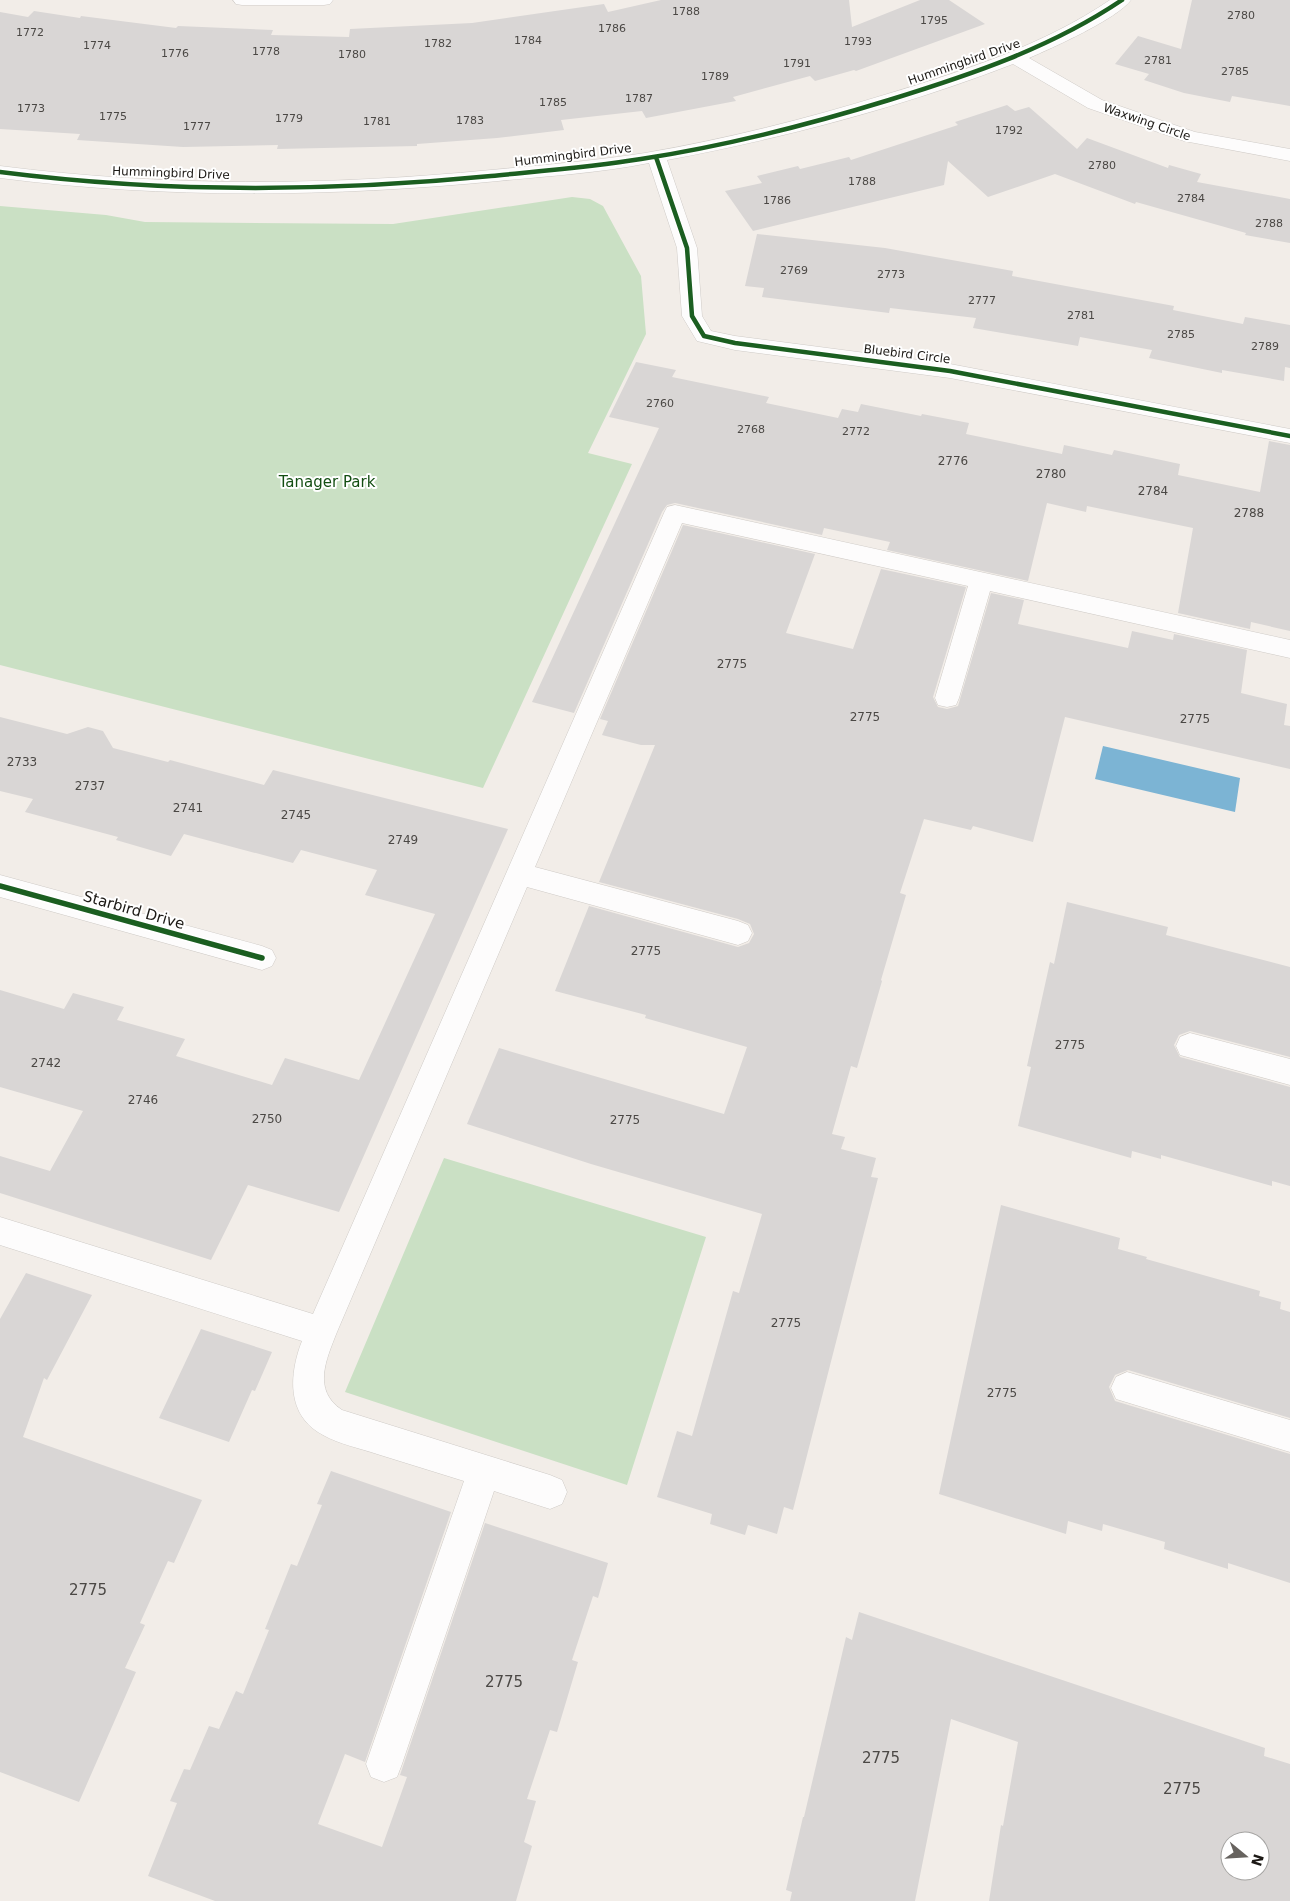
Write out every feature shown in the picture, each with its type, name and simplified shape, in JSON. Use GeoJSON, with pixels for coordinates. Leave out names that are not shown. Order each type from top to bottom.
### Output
{"type":"FeatureCollection","features":[{"type":"Feature","properties":{"kind":"street"},"geometry":{"type":"LineString","coordinates":[[242,0],[324,0]]}},
{"type":"Feature","properties":{"kind":"street","name":"Hummingbird Drive"},"geometry":{"type":"LineString","coordinates":[[0,172],[69,179],[180,186],[314,188],[433,182],[656,157],[818,120],[1015,58],[1075,30],[1122,0]]}},
{"type":"Feature","properties":{"kind":"street","name":"Waxwing Circle"},"geometry":{"type":"LineString","coordinates":[[1015,58],[1095,104],[1191,137],[1290,154]]}},
{"type":"Feature","properties":{"kind":"street","name":"Bluebird Circle"},"geometry":{"type":"LineString","coordinates":[[656,157],[687,248],[692,316],[704,336],[735,343],[950,371],[1290,436]]}},
{"type":"Feature","properties":{"kind":"street"},"geometry":{"type":"LineString","coordinates":[[550,1492],[335,1424],[319,1412],[308,1392],[307,1371],[321,1332],[675,513],[1290,649]]}},
{"type":"Feature","properties":{"kind":"street"},"geometry":{"type":"LineString","coordinates":[[947,698],[981,581]]}},
{"type":"Feature","properties":{"kind":"street"},"geometry":{"type":"LineString","coordinates":[[519,874],[738,933]]}},
{"type":"Feature","properties":{"kind":"street","name":"Starbird Drive"},"geometry":{"type":"LineString","coordinates":[[0,886],[262,958]]}},
{"type":"Feature","properties":{"kind":"street"},"geometry":{"type":"LineString","coordinates":[[1190,1046],[1290,1072]]}},
{"type":"Feature","properties":{"kind":"street"},"geometry":{"type":"LineString","coordinates":[[0,1231],[321,1332]]}},
{"type":"Feature","properties":{"kind":"street"},"geometry":{"type":"LineString","coordinates":[[1127,1388],[1290,1436]]}},
{"type":"Feature","properties":{"kind":"street"},"geometry":{"type":"LineString","coordinates":[[384,1764],[484,1471]]}},
{"type":"Feature","properties":{"kind":"green space","name":"Tanager Park"},"geometry":{"type":"Polygon","coordinates":[[[572,197],[590,199],[603,206],[641,276],[646,334],[588,453],[632,464],[483,788],[0,665],[0,206],[106,215],[145,222],[393,224],[572,197]]]}},
{"type":"Feature","properties":{"kind":"green space"},"geometry":{"type":"Polygon","coordinates":[[[444,1158],[706,1237],[627,1485],[345,1392],[444,1158]]]}},
{"type":"Feature","properties":{"kind":"water"},"geometry":{"type":"Polygon","coordinates":[[[1103,746],[1240,778],[1235,812],[1095,779],[1103,746]]]}},
{"type":"Feature","properties":{"kind":"building"},"geometry":{"type":"Polygon","coordinates":[[[661,0],[849,0],[852,27],[920,0],[949,0],[985,24],[856,71],[815,81],[810,76],[733,97],[736,101],[646,118],[642,111],[561,120],[564,130],[497,138],[417,144],[417,146],[277,149],[278,145],[183,147],[77,140],[80,134],[0,129],[0,12],[28,17],[34,11],[176,28],[178,26],[273,30],[271,35],[349,37],[350,29],[472,23],[604,4],[608,12],[661,0]]]}},
{"type":"Feature","properties":{"kind":"building"},"geometry":{"type":"Polygon","coordinates":[[[1192,0],[1290,0],[1290,106],[1232,96],[1230,102],[1184,93],[1144,80],[1149,74],[1115,64],[1138,36],[1181,49],[1192,0]]]}},
{"type":"Feature","properties":{"kind":"building"},"geometry":{"type":"Polygon","coordinates":[[[1007,105],[1015,111],[1029,107],[1077,149],[1087,138],[1168,168],[1169,165],[1201,174],[1197,182],[1290,199],[1290,243],[1245,235],[1246,233],[1136,202],[1135,204],[1055,174],[988,197],[948,161],[944,185],[753,231],[725,191],[762,183],[757,176],[798,166],[800,169],[849,157],[851,160],[958,125],[955,122],[1007,105]]]}},
{"type":"Feature","properties":{"kind":"building"},"geometry":{"type":"Polygon","coordinates":[[[757,234],[885,248],[1013,271],[1012,276],[1174,306],[1173,310],[1243,324],[1245,317],[1290,325],[1290,368],[1285,367],[1284,381],[1222,370],[1222,373],[1149,358],[1152,350],[1080,337],[1078,346],[973,328],[976,318],[890,308],[889,313],[762,297],[764,288],[745,286],[757,234]]]}},
{"type":"Feature","properties":{"kind":"building"},"geometry":{"type":"Polygon","coordinates":[[[636,362],[676,370],[672,377],[769,397],[766,403],[838,418],[842,409],[858,412],[861,404],[921,416],[922,414],[969,423],[966,434],[1062,454],[1064,445],[1112,455],[1114,450],[1180,464],[1178,475],[1260,492],[1269,441],[1290,445],[1290,631],[1251,622],[1250,629],[1178,613],[1193,528],[1087,506],[1086,512],[1047,503],[1028,581],[887,550],[890,542],[824,528],[822,535],[675,503],[667,505],[662,512],[574,713],[532,702],[659,428],[609,417],[636,362]]]}},
{"type":"Feature","properties":{"kind":"building"},"geometry":{"type":"Polygon","coordinates":[[[683,525],[815,554],[786,633],[853,649],[881,569],[966,587],[933,697],[938,707],[947,709],[958,706],[991,593],[1024,600],[1018,624],[1128,648],[1132,631],[1173,640],[1174,634],[1247,650],[1241,693],[1287,704],[1284,725],[1290,726],[1290,769],[1065,717],[1033,842],[973,826],[971,830],[924,819],[900,893],[906,895],[857,1068],[851,1066],[832,1134],[845,1137],[841,1149],[876,1158],[871,1177],[878,1178],[793,1510],[784,1507],[777,1534],[748,1525],[745,1535],[710,1524],[712,1514],[657,1497],[677,1431],[692,1436],[733,1291],[739,1293],[762,1214],[591,1164],[467,1124],[499,1048],[724,1114],[747,1047],[645,1018],[646,1015],[555,991],[589,906],[738,947],[749,943],[754,934],[750,924],[738,919],[599,882],[655,745],[641,745],[602,735],[608,721],[600,719],[683,525]]]}},
{"type":"Feature","properties":{"kind":"building"},"geometry":{"type":"Polygon","coordinates":[[[0,717],[67,734],[88,727],[103,731],[113,748],[168,762],[170,760],[264,785],[273,770],[508,829],[339,1212],[248,1185],[211,1260],[0,1193],[0,1156],[50,1171],[83,1111],[0,1087],[0,990],[64,1009],[73,993],[124,1007],[117,1020],[185,1039],[176,1056],[272,1085],[285,1058],[359,1080],[435,914],[365,895],[377,870],[301,850],[293,863],[184,834],[171,856],[116,840],[118,837],[25,812],[33,799],[0,791],[0,717]]]}},
{"type":"Feature","properties":{"kind":"building"},"geometry":{"type":"Polygon","coordinates":[[[1067,902],[1168,927],[1166,935],[1290,967],[1290,1057],[1190,1031],[1179,1035],[1174,1045],[1180,1057],[1290,1087],[1290,1186],[1272,1181],[1272,1186],[1161,1155],[1161,1159],[1132,1151],[1131,1158],[1018,1126],[1031,1067],[1027,1066],[1050,962],[1054,964],[1067,902]]]}},
{"type":"Feature","properties":{"kind":"building"},"geometry":{"type":"Polygon","coordinates":[[[1001,1205],[1120,1238],[1118,1249],[1147,1257],[1146,1259],[1260,1291],[1259,1296],[1281,1302],[1280,1309],[1290,1312],[1290,1418],[1128,1370],[1115,1375],[1109,1387],[1115,1401],[1290,1454],[1290,1583],[1228,1563],[1228,1569],[1164,1549],[1165,1542],[1103,1524],[1102,1531],[1068,1521],[1066,1534],[939,1494],[1001,1205]]]}},
{"type":"Feature","properties":{"kind":"building"},"geometry":{"type":"Polygon","coordinates":[[[26,1273],[92,1295],[47,1380],[44,1378],[23,1437],[202,1500],[174,1563],[168,1561],[140,1623],[145,1625],[125,1668],[136,1672],[79,1802],[0,1772],[0,1319],[26,1273]]]}},
{"type":"Feature","properties":{"kind":"building"},"geometry":{"type":"Polygon","coordinates":[[[201,1329],[272,1352],[255,1391],[252,1390],[229,1442],[159,1418],[201,1329]]]}},
{"type":"Feature","properties":{"kind":"building"},"geometry":{"type":"Polygon","coordinates":[[[331,1471],[451,1512],[365,1762],[345,1754],[318,1824],[382,1847],[407,1777],[400,1775],[485,1523],[608,1563],[598,1598],[593,1596],[572,1660],[578,1662],[557,1732],[550,1730],[527,1799],[536,1801],[524,1842],[532,1846],[516,1901],[215,1901],[148,1876],[177,1803],[170,1801],[184,1769],[190,1770],[209,1726],[219,1729],[236,1691],[243,1694],[269,1630],[265,1629],[291,1564],[297,1566],[322,1505],[317,1504],[331,1471]]]}},
{"type":"Feature","properties":{"kind":"building"},"geometry":{"type":"Polygon","coordinates":[[[859,1612],[1265,1748],[1264,1756],[1290,1764],[1290,1901],[989,1901],[1001,1825],[1003,1826],[1018,1742],[951,1719],[915,1901],[790,1901],[792,1892],[786,1890],[846,1637],[852,1640],[859,1612]]]}},
{"type":"Feature","properties":{"kind":"cycle path"},"geometry":{"type":"LineString","coordinates":[[0,172],[82,181],[261,188],[429,181],[513,174],[632,160],[754,136],[848,112],[911,93],[1020,55],[1073,31],[1122,0]]}},
{"type":"Feature","properties":{"kind":"cycle path"},"geometry":{"type":"LineString","coordinates":[[656,157],[687,248],[692,316],[704,336],[735,343],[950,371],[1290,436]]}},
{"type":"Feature","properties":{"kind":"cycle path"},"geometry":{"type":"LineString","coordinates":[[0,886],[262,958]]}}]}
